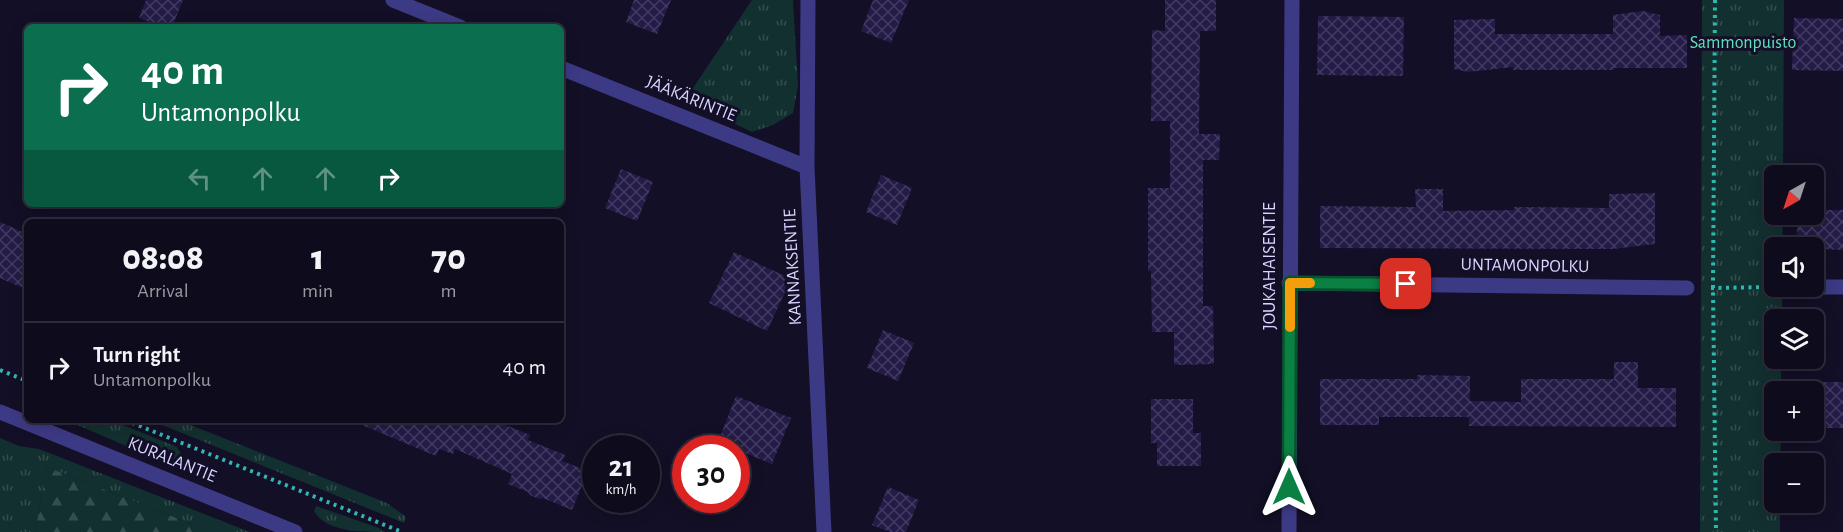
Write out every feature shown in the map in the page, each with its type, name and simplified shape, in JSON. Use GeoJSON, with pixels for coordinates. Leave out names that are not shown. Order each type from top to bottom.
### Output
{"type":"FeatureCollection","features":[{"type":"Feature","properties":{"kind":"street"},"geometry":{"type":"LineString","coordinates":[[393,0],[453,24]]}},
{"type":"Feature","properties":{"kind":"street","name":"KANNAKSENTIE"},"geometry":{"type":"LineString","coordinates":[[808,0],[807,166],[824,532]]}},
{"type":"Feature","properties":{"kind":"street","name":"JOUKAHAISENTIE"},"geometry":{"type":"LineString","coordinates":[[1289,532],[1292,0]]}},
{"type":"Feature","properties":{"kind":"street","name":"JÄÄKÄRINTIE"},"geometry":{"type":"LineString","coordinates":[[564,69],[807,166]]}},
{"type":"Feature","properties":{"kind":"street","name":"UNTAMONPOLKU"},"geometry":{"type":"LineString","coordinates":[[1290,283],[1687,288]]}},
{"type":"Feature","properties":{"kind":"street"},"geometry":{"type":"LineString","coordinates":[[1824,287],[1843,287]]}},
{"type":"Feature","properties":{"kind":"street","name":"KURALANTIE"},"geometry":{"type":"LineString","coordinates":[[0,412],[24,422]]}},
{"type":"Feature","properties":{"kind":"street","name":"KURALANTIE"},"geometry":{"type":"LineString","coordinates":[[27,423],[295,532]]}},
{"type":"Feature","properties":{"kind":"path"},"geometry":{"type":"LineString","coordinates":[[1715,0],[1713,288],[1716,532]]}},
{"type":"Feature","properties":{"kind":"path"},"geometry":{"type":"LineString","coordinates":[[1687,288],[1764,287]]}},
{"type":"Feature","properties":{"kind":"path"},"geometry":{"type":"LineString","coordinates":[[0,370],[24,380]]}},
{"type":"Feature","properties":{"kind":"path"},"geometry":{"type":"LineString","coordinates":[[132,423],[402,532]]}},
{"type":"Feature","properties":{"kind":"green space"},"geometry":{"type":"Polygon","coordinates":[[[752,0],[793,0],[798,86],[793,113],[773,125],[752,132],[685,100],[752,0]]]}},
{"type":"Feature","properties":{"kind":"green space","name":"Sammonpuisto"},"geometry":{"type":"Polygon","coordinates":[[[1702,0],[1784,0],[1783,165],[1764,165],[1764,225],[1783,225],[1782,237],[1764,237],[1764,297],[1782,297],[1782,309],[1764,309],[1764,369],[1781,369],[1781,381],[1764,381],[1764,441],[1781,441],[1780,453],[1764,453],[1764,513],[1780,513],[1780,532],[1700,532],[1702,0]]]}},
{"type":"Feature","properties":{"kind":"green space"},"geometry":{"type":"Polygon","coordinates":[[[73,423],[118,423],[177,447],[183,457],[174,462],[161,461],[73,423]]]}},
{"type":"Feature","properties":{"kind":"green space"},"geometry":{"type":"Polygon","coordinates":[[[157,423],[186,423],[387,503],[406,517],[404,523],[157,423]]]}},
{"type":"Feature","properties":{"kind":"green space"},"geometry":{"type":"Polygon","coordinates":[[[0,438],[19,446],[39,449],[250,532],[212,532],[47,467],[35,532],[0,532],[0,438]]]}},
{"type":"Feature","properties":{"kind":"green space"},"geometry":{"type":"Polygon","coordinates":[[[47,467],[212,532],[35,532],[47,467]]]}},
{"type":"Feature","properties":{"kind":"green space"},"geometry":{"type":"Polygon","coordinates":[[[316,506],[385,532],[355,531],[335,527],[320,518],[314,511],[316,506]]]}},
{"type":"Feature","properties":{"kind":"building"},"geometry":{"type":"Polygon","coordinates":[[[146,0],[183,0],[173,24],[154,24],[139,18],[146,0]]]}},
{"type":"Feature","properties":{"kind":"building"},"geometry":{"type":"Polygon","coordinates":[[[634,0],[671,0],[657,34],[626,22],[634,0]]]}},
{"type":"Feature","properties":{"kind":"building"},"geometry":{"type":"Polygon","coordinates":[[[873,0],[909,0],[891,43],[861,31],[873,0]]]}},
{"type":"Feature","properties":{"kind":"building"},"geometry":{"type":"Polygon","coordinates":[[[1165,0],[1216,0],[1216,31],[1200,31],[1199,134],[1220,134],[1219,160],[1203,160],[1203,306],[1213,306],[1214,364],[1174,365],[1174,332],[1152,332],[1151,271],[1148,271],[1148,188],[1170,188],[1170,121],[1151,121],[1152,30],[1165,31],[1165,0]]]}},
{"type":"Feature","properties":{"kind":"building"},"geometry":{"type":"Polygon","coordinates":[[[1642,11],[1660,15],[1660,36],[1687,35],[1687,68],[1513,70],[1513,67],[1468,72],[1454,69],[1454,20],[1495,19],[1495,34],[1613,34],[1613,15],[1642,11]]]}},
{"type":"Feature","properties":{"kind":"building"},"geometry":{"type":"Polygon","coordinates":[[[1318,16],[1404,17],[1403,76],[1317,75],[1318,16]]]}},
{"type":"Feature","properties":{"kind":"building"},"geometry":{"type":"Polygon","coordinates":[[[1794,18],[1843,19],[1843,71],[1792,70],[1794,18]]]}},
{"type":"Feature","properties":{"kind":"building"},"geometry":{"type":"Polygon","coordinates":[[[621,169],[653,182],[637,221],[605,208],[621,169]]]}},
{"type":"Feature","properties":{"kind":"building"},"geometry":{"type":"Polygon","coordinates":[[[881,175],[912,188],[897,225],[866,212],[881,175]]]}},
{"type":"Feature","properties":{"kind":"building"},"geometry":{"type":"Polygon","coordinates":[[[1415,189],[1443,189],[1443,211],[1514,210],[1514,207],[1609,208],[1609,194],[1655,193],[1655,244],[1613,249],[1320,248],[1320,206],[1416,207],[1415,189]]]}},
{"type":"Feature","properties":{"kind":"building"},"geometry":{"type":"Polygon","coordinates":[[[1824,210],[1843,210],[1843,250],[1824,249],[1824,237],[1797,237],[1797,225],[1824,225],[1824,210]]]}},
{"type":"Feature","properties":{"kind":"building"},"geometry":{"type":"Polygon","coordinates":[[[0,222],[24,233],[24,289],[0,278],[0,222]]]}},
{"type":"Feature","properties":{"kind":"building"},"geometry":{"type":"Polygon","coordinates":[[[734,252],[791,279],[767,331],[709,303],[734,252]]]}},
{"type":"Feature","properties":{"kind":"building"},"geometry":{"type":"Polygon","coordinates":[[[883,330],[914,343],[898,381],[867,368],[883,330]]]}},
{"type":"Feature","properties":{"kind":"building"},"geometry":{"type":"Polygon","coordinates":[[[1614,362],[1638,362],[1638,388],[1676,388],[1676,427],[1469,426],[1469,417],[1379,417],[1379,425],[1320,425],[1320,379],[1417,379],[1417,375],[1470,376],[1470,401],[1521,402],[1521,379],[1614,379],[1614,362]]]}},
{"type":"Feature","properties":{"kind":"building"},"geometry":{"type":"Polygon","coordinates":[[[1824,382],[1843,382],[1843,428],[1824,428],[1824,382]]]}},
{"type":"Feature","properties":{"kind":"building"},"geometry":{"type":"Polygon","coordinates":[[[736,396],[791,418],[772,464],[750,455],[750,435],[721,435],[736,396]]]}},
{"type":"Feature","properties":{"kind":"building"},"geometry":{"type":"Polygon","coordinates":[[[1151,399],[1193,399],[1193,433],[1201,433],[1201,466],[1157,466],[1157,443],[1151,443],[1151,399]]]}},
{"type":"Feature","properties":{"kind":"building"},"geometry":{"type":"Polygon","coordinates":[[[357,423],[500,423],[530,435],[528,440],[565,455],[562,461],[582,469],[582,486],[572,510],[543,498],[539,499],[508,484],[512,474],[455,449],[453,454],[439,449],[436,456],[357,423]]]}},
{"type":"Feature","properties":{"kind":"building"},"geometry":{"type":"Polygon","coordinates":[[[888,487],[919,500],[906,532],[890,532],[872,525],[888,487]]]}},
{"type":"Feature","properties":{"kind":"slow traffic"},"geometry":{"type":"LineString","coordinates":[[1290,327],[1290,283],[1310,283]]}},
{"type":"Feature","properties":{"kind":"route"},"geometry":{"type":"LineString","coordinates":[[1289,487],[1290,283],[1406,284]]}}]}
